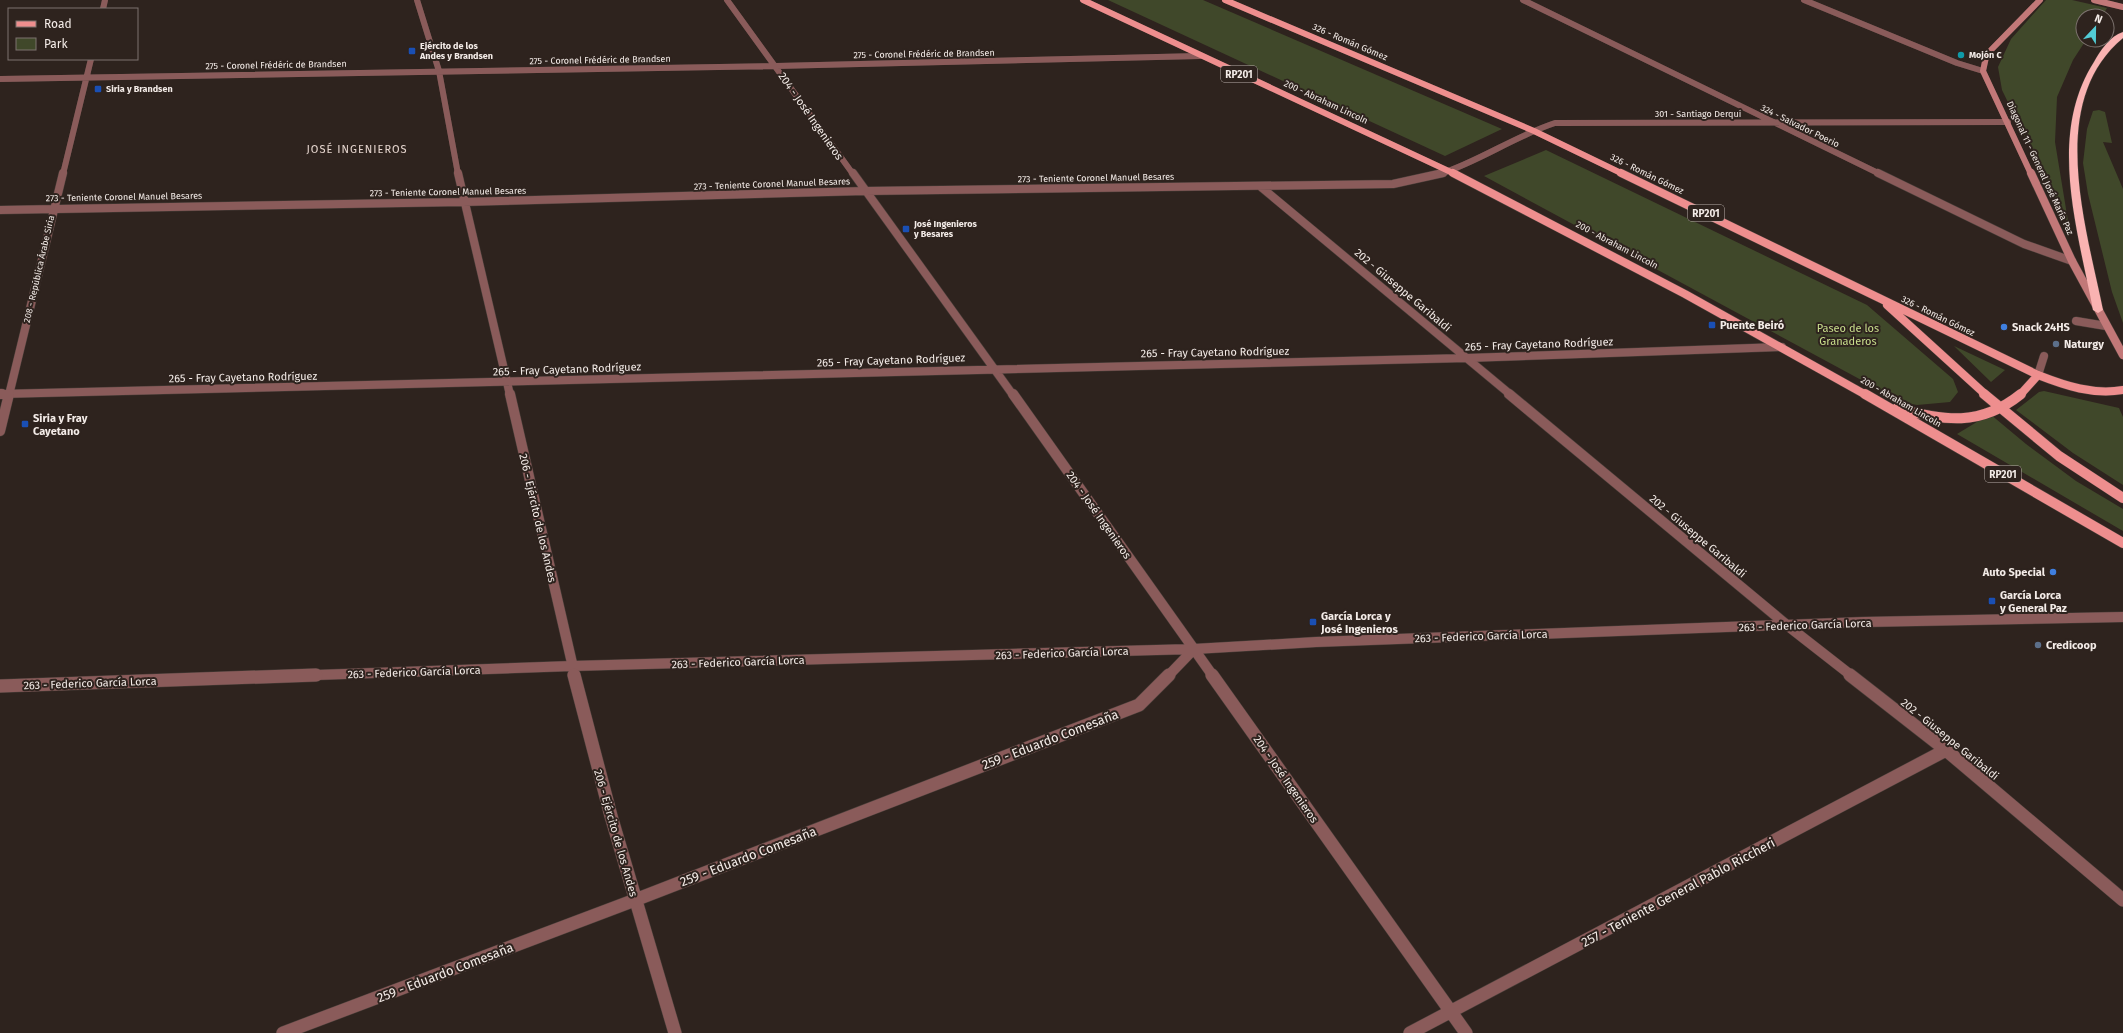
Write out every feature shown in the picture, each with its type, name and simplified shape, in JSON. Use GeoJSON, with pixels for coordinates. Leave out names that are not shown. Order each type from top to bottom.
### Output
{"type":"FeatureCollection","features":[{"type":"Feature","properties":{"kind":"highway"},"geometry":{"type":"LineString","coordinates":[[2098,310],[2078,210],[2072,151],[2077,111],[2089,75],[2104,49],[2123,34]]}},
{"type":"Feature","properties":{"kind":"main road","name":"200 - Abraham Lincoln"},"geometry":{"type":"LineString","coordinates":[[1083,0],[1450,172],[1544,218],[1782,347],[2123,544]]}},
{"type":"Feature","properties":{"kind":"main road","name":"326 - Román Gómez"},"geometry":{"type":"LineString","coordinates":[[1225,0],[1534,131],[2038,375],[2083,390],[2109,392],[2123,390]]}},
{"type":"Feature","properties":{"kind":"main road"},"geometry":{"type":"LineString","coordinates":[[1878,297],[2002,410],[2058,457],[2123,498]]}},
{"type":"Feature","properties":{"kind":"main road"},"geometry":{"type":"LineString","coordinates":[[1882,404],[1936,418],[1960,420],[1982,416],[2002,410],[2027,389],[2038,375]]}},
{"type":"Feature","properties":{"kind":"street","name":"206 - Ejército de los Andes"},"geometry":{"type":"LineString","coordinates":[[418,0],[439,71],[463,202],[507,383],[572,666],[611,816],[675,1033]]}},
{"type":"Feature","properties":{"kind":"street","name":"204 - José Ingenieros"},"geometry":{"type":"LineString","coordinates":[[727,0],[995,369],[1466,1033]]}},
{"type":"Feature","properties":{"kind":"street","name":"324 - Salvador Poerio"},"geometry":{"type":"LineString","coordinates":[[1523,0],[2024,244],[2072,262]]}},
{"type":"Feature","properties":{"kind":"street"},"geometry":{"type":"LineString","coordinates":[[1804,0],[1957,63],[1983,71],[1986,57],[1991,50],[2040,0]]}},
{"type":"Feature","properties":{"kind":"street"},"geometry":{"type":"LineString","coordinates":[[2094,0],[2123,7]]}},
{"type":"Feature","properties":{"kind":"street","name":"275 - Coronel Frédéric de Brandsen"},"geometry":{"type":"LineString","coordinates":[[0,78],[776,66],[1200,56]]}},
{"type":"Feature","properties":{"kind":"street","name":"208 - República Árabe Siria"},"geometry":{"type":"LineString","coordinates":[[0,431],[53,209],[91,60]]}},
{"type":"Feature","properties":{"kind":"street","name":"Diagonal 11 - General José María Paz"},"geometry":{"type":"LineString","coordinates":[[1983,71],[2072,262],[2123,355]]}},
{"type":"Feature","properties":{"kind":"street","name":"301 - Santiago Derqui"},"geometry":{"type":"LineString","coordinates":[[1534,131],[1555,123],[1574,122],[2008,122]]}},
{"type":"Feature","properties":{"kind":"street","name":"273 - Teniente Coronel Manuel Besares"},"geometry":{"type":"LineString","coordinates":[[0,210],[463,202],[865,191],[1393,184],[1415,182],[1450,172],[1534,131]]}},
{"type":"Feature","properties":{"kind":"street","name":"202 - Giuseppe Garibaldi"},"geometry":{"type":"LineString","coordinates":[[1261,186],[1788,626],[1946,750],[2123,900]]}},
{"type":"Feature","properties":{"kind":"street"},"geometry":{"type":"LineString","coordinates":[[2076,322],[2106,326]]}},
{"type":"Feature","properties":{"kind":"street","name":"265 - Fray Cayetano Rodríguez"},"geometry":{"type":"LineString","coordinates":[[0,394],[507,383],[995,369],[1467,358],[1782,347]]}},
{"type":"Feature","properties":{"kind":"street"},"geometry":{"type":"LineString","coordinates":[[2038,375],[2044,356]]}},
{"type":"Feature","properties":{"kind":"street","name":"263 - Federico García Lorca"},"geometry":{"type":"LineString","coordinates":[[0,686],[572,666],[1194,649],[1316,642],[1896,622],[2123,617]]}},
{"type":"Feature","properties":{"kind":"street","name":"259 - Eduardo Comesaña"},"geometry":{"type":"LineString","coordinates":[[283,1033],[635,900],[1139,705],[1194,649]]}},
{"type":"Feature","properties":{"kind":"street","name":"257 - Teniente General Pablo Riccheri"},"geometry":{"type":"LineString","coordinates":[[1410,1033],[1946,750]]}},
{"type":"Feature","properties":{"kind":"green space"},"geometry":{"type":"Polygon","coordinates":[[[1108,0],[1203,0],[1502,129],[1445,156],[1108,0]]]}},
{"type":"Feature","properties":{"kind":"green space"},"geometry":{"type":"Polygon","coordinates":[[[2046,0],[2072,0],[2107,8],[2075,8],[2075,48],[2081,48],[2073,60],[2057,97],[2055,142],[2069,227],[2002,90],[1998,67],[2011,39],[2046,0]]]}},
{"type":"Feature","properties":{"kind":"green space"},"geometry":{"type":"Polygon","coordinates":[[[2099,110],[2105,112],[2112,143],[2103,142],[2123,189],[2123,323],[2112,292],[2088,194],[2083,163],[2087,129],[2093,111],[2099,110]]]}},
{"type":"Feature","properties":{"kind":"green space","name":"Paseo de los Granaderos"},"geometry":{"type":"Polygon","coordinates":[[[1546,150],[1867,305],[1953,379],[1958,392],[1950,402],[1917,405],[1902,402],[1484,176],[1546,150]]]}},
{"type":"Feature","properties":{"kind":"green space"},"geometry":{"type":"Polygon","coordinates":[[[1954,346],[2005,370],[1991,382],[1954,346]]]}},
{"type":"Feature","properties":{"kind":"green space"},"geometry":{"type":"Polygon","coordinates":[[[2044,391],[2119,408],[2123,417],[2123,485],[2073,453],[2016,410],[2039,392],[2044,391]]]}},
{"type":"Feature","properties":{"kind":"green space"},"geometry":{"type":"Polygon","coordinates":[[[1990,414],[2026,444],[2076,481],[2123,509],[2123,531],[1957,434],[1990,414]]]}},
{"type":"Feature","properties":{"kind":"place","name":"Ejército de los Andes y Brandsen"},"geometry":{"type":"Point","coordinates":[412,51]}},
{"type":"Feature","properties":{"kind":"place","name":"Mojón C"},"geometry":{"type":"Point","coordinates":[1961,55]}},
{"type":"Feature","properties":{"kind":"place","name":"Siria y Brandsen"},"geometry":{"type":"Point","coordinates":[98,89]}},
{"type":"Feature","properties":{"kind":"place","name":"José Ingenieros y Besares"},"geometry":{"type":"Point","coordinates":[906,229]}},
{"type":"Feature","properties":{"kind":"place","name":"Puente Beiró"},"geometry":{"type":"Point","coordinates":[1712,325]}},
{"type":"Feature","properties":{"kind":"place","name":"Snack 24HS"},"geometry":{"type":"Point","coordinates":[2004,327]}},
{"type":"Feature","properties":{"kind":"place","name":"Naturgy"},"geometry":{"type":"Point","coordinates":[2056,344]}},
{"type":"Feature","properties":{"kind":"place","name":"Siria y Fray Cayetano"},"geometry":{"type":"Point","coordinates":[25,424]}},
{"type":"Feature","properties":{"kind":"place","name":"Auto Special"},"geometry":{"type":"Point","coordinates":[2053,572]}},
{"type":"Feature","properties":{"kind":"place","name":"García Lorca y General Paz"},"geometry":{"type":"Point","coordinates":[1992,601]}},
{"type":"Feature","properties":{"kind":"place","name":"García Lorca y José Ingenieros"},"geometry":{"type":"Point","coordinates":[1313,622]}},
{"type":"Feature","properties":{"kind":"place","name":"Credicoop"},"geometry":{"type":"Point","coordinates":[2038,645]}},
{"type":"Feature","properties":{"kind":"district","name":"JOSÉ INGENIEROS"},"geometry":{"type":"Point","coordinates":[357,149]}}]}
